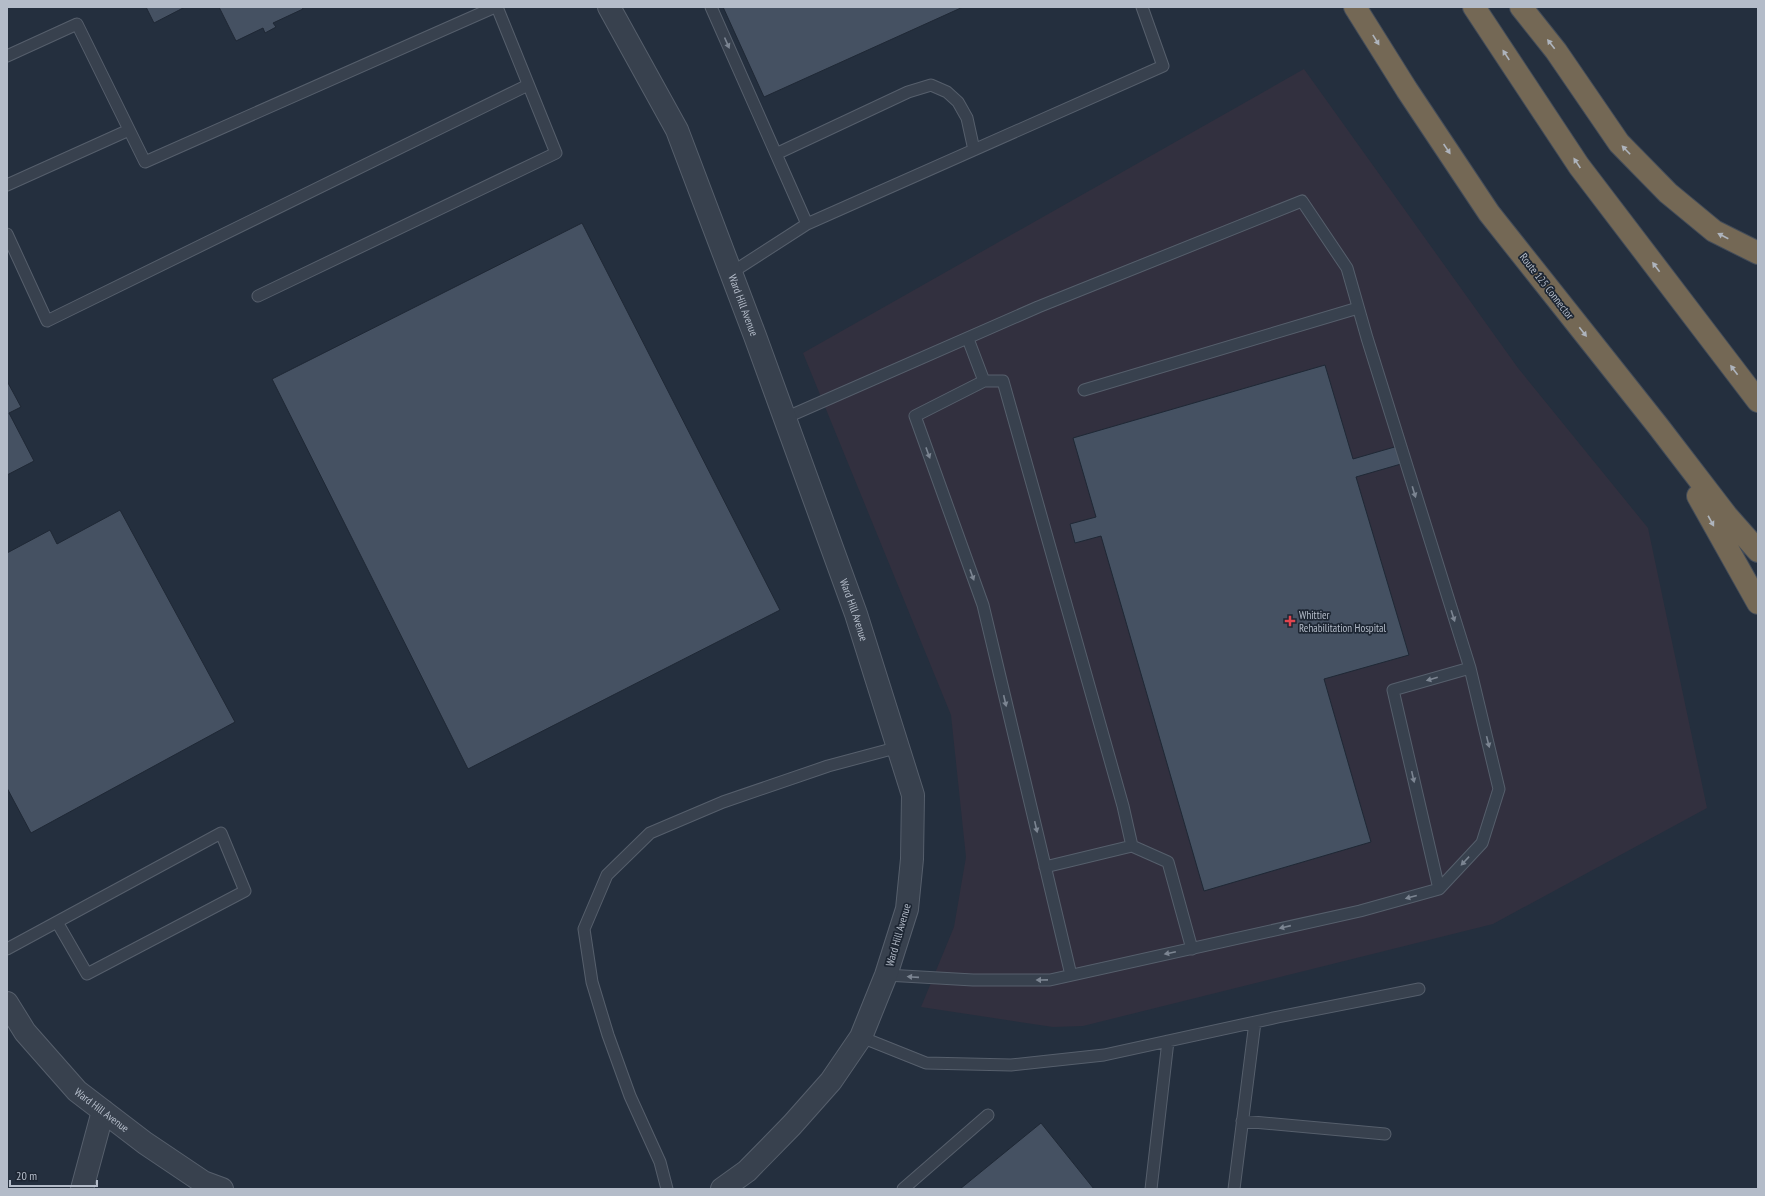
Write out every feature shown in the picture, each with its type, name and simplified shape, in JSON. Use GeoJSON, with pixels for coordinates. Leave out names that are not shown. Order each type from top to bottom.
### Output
{"type":"FeatureCollection","features":[{"type":"Feature","properties":{"kind":"highway","name":"Route 125 Connector"},"geometry":{"type":"LineString","coordinates":[[1355,7],[1489,213],[1658,426],[1727,516],[1758,551]]}},
{"type":"Feature","properties":{"kind":"highway"},"geometry":{"type":"LineString","coordinates":[[1474,7],[1579,166],[1758,401]]}},
{"type":"Feature","properties":{"kind":"highway"},"geometry":{"type":"LineString","coordinates":[[1521,7],[1556,52],[1619,143],[1668,193],[1714,231],[1758,253]]}},
{"type":"Feature","properties":{"kind":"highway"},"geometry":{"type":"LineString","coordinates":[[1658,426],[1758,603]]}},
{"type":"Feature","properties":{"kind":"street","name":"Ward Hill Avenue"},"geometry":{"type":"LineString","coordinates":[[609,7],[677,130],[785,418],[856,614],[913,795],[912,859],[907,909],[886,975],[861,1037],[831,1081],[792,1125],[747,1171],[728,1187]]}},
{"type":"Feature","properties":{"kind":"street","name":"Ward Hill Avenue"},"geometry":{"type":"LineString","coordinates":[[7,1003],[25,1032],[77,1091],[145,1143],[204,1182],[222,1189]]}},
{"type":"Feature","properties":{"kind":"street"},"geometry":{"type":"LineString","coordinates":[[82,1189],[103,1111]]}},
{"type":"Feature","properties":{"kind":"lane"},"geometry":{"type":"LineString","coordinates":[[7,56],[77,24],[145,162],[496,7],[556,153],[258,296]]}},
{"type":"Feature","properties":{"kind":"lane"},"geometry":{"type":"LineString","coordinates":[[711,7],[807,224]]}},
{"type":"Feature","properties":{"kind":"lane"},"geometry":{"type":"LineString","coordinates":[[731,273],[807,224],[1163,66],[1142,7]]}},
{"type":"Feature","properties":{"kind":"lane"},"geometry":{"type":"LineString","coordinates":[[7,234],[46,321],[528,84]]}},
{"type":"Feature","properties":{"kind":"lane"},"geometry":{"type":"LineString","coordinates":[[776,154],[908,92],[931,85],[947,92],[958,102],[968,118],[974,150]]}},
{"type":"Feature","properties":{"kind":"lane"},"geometry":{"type":"LineString","coordinates":[[7,185],[129,130]]}},
{"type":"Feature","properties":{"kind":"lane"},"geometry":{"type":"LineString","coordinates":[[785,418],[1038,307],[1302,201],[1346,268],[1470,668],[1499,789],[1482,843],[1439,889],[1360,911],[1050,980],[973,980],[886,975]]}},
{"type":"Feature","properties":{"kind":"lane"},"geometry":{"type":"LineString","coordinates":[[1084,390],[1358,308]]}},
{"type":"Feature","properties":{"kind":"lane"},"geometry":{"type":"LineString","coordinates":[[968,339],[984,381]]}},
{"type":"Feature","properties":{"kind":"lane"},"geometry":{"type":"LineString","coordinates":[[1071,975],[983,605],[915,416],[984,381],[1003,381],[1121,798],[1132,846]]}},
{"type":"Feature","properties":{"kind":"lane"},"geometry":{"type":"LineString","coordinates":[[1439,889],[1393,690],[1470,668]]}},
{"type":"Feature","properties":{"kind":"lane"},"geometry":{"type":"LineString","coordinates":[[667,1189],[660,1162],[630,1096],[608,1035],[592,982],[584,929],[607,875],[650,833],[723,802],[828,766],[899,747]]}},
{"type":"Feature","properties":{"kind":"lane"},"geometry":{"type":"LineString","coordinates":[[7,949],[57,922],[222,833],[245,891],[87,974],[57,922]]}},
{"type":"Feature","properties":{"kind":"lane"},"geometry":{"type":"LineString","coordinates":[[1045,867],[1132,846],[1168,862],[1192,948]]}},
{"type":"Feature","properties":{"kind":"lane"},"geometry":{"type":"LineString","coordinates":[[861,1037],[926,1063],[1011,1064],[1104,1055],[1255,1022],[1419,989]]}},
{"type":"Feature","properties":{"kind":"lane"},"geometry":{"type":"LineString","coordinates":[[1234,1189],[1255,1022]]}},
{"type":"Feature","properties":{"kind":"lane"},"geometry":{"type":"LineString","coordinates":[[1151,1189],[1168,1041]]}},
{"type":"Feature","properties":{"kind":"lane"},"geometry":{"type":"LineString","coordinates":[[903,1189],[988,1115]]}},
{"type":"Feature","properties":{"kind":"lane"},"geometry":{"type":"LineString","coordinates":[[1242,1121],[1385,1134]]}},
{"type":"Feature","properties":{"kind":"shaded area","name":"Whittier Rehabilitation Hospital"},"geometry":{"type":"Polygon","coordinates":[[[1304,69],[1518,368],[1648,528],[1707,808],[1493,924],[1083,1026],[1053,1027],[921,1007],[954,927],[966,857],[951,715],[803,353],[1304,69]]]}},
{"type":"Feature","properties":{"kind":"building"},"geometry":{"type":"Polygon","coordinates":[[[146,7],[185,7],[154,23],[146,7]]]}},
{"type":"Feature","properties":{"kind":"building"},"geometry":{"type":"Polygon","coordinates":[[[219,7],[302,7],[303,9],[273,23],[276,27],[265,33],[263,28],[236,41],[219,7]]]}},
{"type":"Feature","properties":{"kind":"building"},"geometry":{"type":"Polygon","coordinates":[[[723,7],[963,7],[764,97],[723,7]]]}},
{"type":"Feature","properties":{"kind":"building"},"geometry":{"type":"Polygon","coordinates":[[[582,223],[780,610],[468,769],[272,379],[582,223]]]}},
{"type":"Feature","properties":{"kind":"building"},"geometry":{"type":"Polygon","coordinates":[[[1325,365],[1353,459],[1398,446],[1401,464],[1356,477],[1409,655],[1324,679],[1371,842],[1204,891],[1101,536],[1075,543],[1070,524],[1096,517],[1073,438],[1325,365]]]}},
{"type":"Feature","properties":{"kind":"building"},"geometry":{"type":"Polygon","coordinates":[[[7,381],[21,407],[9,413],[34,461],[7,475],[7,381]]]}},
{"type":"Feature","properties":{"kind":"building"},"geometry":{"type":"Polygon","coordinates":[[[120,510],[235,722],[31,833],[7,788],[7,553],[50,530],[57,544],[120,510]]]}},
{"type":"Feature","properties":{"kind":"building"},"geometry":{"type":"Polygon","coordinates":[[[1041,1123],[1094,1189],[960,1189],[1041,1123]]]}},
{"type":"Feature","properties":{"kind":"place","name":"Whittier Rehabilitation Hospital"},"geometry":{"type":"Point","coordinates":[1290,621]}}]}
